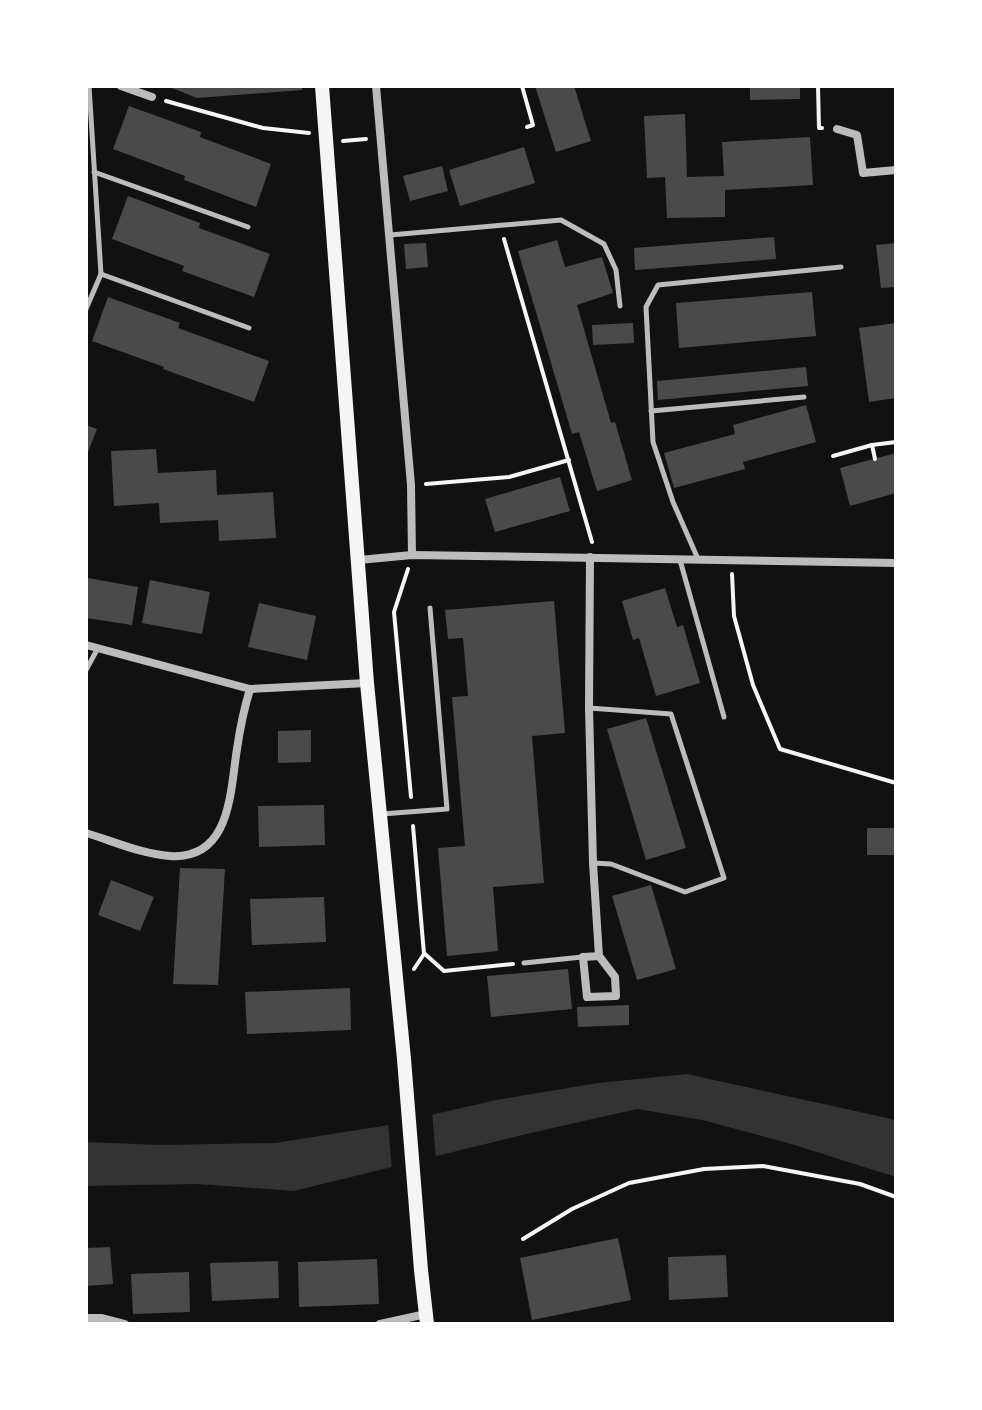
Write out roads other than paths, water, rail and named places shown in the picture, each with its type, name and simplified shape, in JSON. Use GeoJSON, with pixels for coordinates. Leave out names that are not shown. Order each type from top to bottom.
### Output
{"type":"FeatureCollection","features":[{"type":"Feature","properties":{"kind":"main road"},"geometry":{"type":"LineString","coordinates":[[322,86],[367,683],[426,1319]]}},
{"type":"Feature","properties":{"kind":"street"},"geometry":{"type":"LineString","coordinates":[[121,86],[152,97]]}},
{"type":"Feature","properties":{"kind":"street"},"geometry":{"type":"LineString","coordinates":[[376,86],[411,485],[412,555]]}},
{"type":"Feature","properties":{"kind":"street"},"geometry":{"type":"LineString","coordinates":[[837,129],[857,135],[863,173],[896,170]]}},
{"type":"Feature","properties":{"kind":"street"},"geometry":{"type":"LineString","coordinates":[[359,560],[412,555],[896,563]]}},
{"type":"Feature","properties":{"kind":"street"},"geometry":{"type":"LineString","coordinates":[[590,557],[589,708],[593,863],[599,956],[615,977],[616,996],[587,997],[583,957],[599,956]]}},
{"type":"Feature","properties":{"kind":"street"},"geometry":{"type":"LineString","coordinates":[[86,645],[250,689],[367,683]]}},
{"type":"Feature","properties":{"kind":"street"},"geometry":{"type":"LineString","coordinates":[[86,833],[150,853],[173,856],[193,854],[216,836],[227,816],[241,723],[250,689]]}},
{"type":"Feature","properties":{"kind":"street"},"geometry":{"type":"LineString","coordinates":[[86,1318],[102,1318],[125,1324]]}},
{"type":"Feature","properties":{"kind":"street"},"geometry":{"type":"LineString","coordinates":[[380,1324],[426,1319]]}},
{"type":"Feature","properties":{"kind":"lane"},"geometry":{"type":"LineString","coordinates":[[86,309],[101,274],[89,86]]}},
{"type":"Feature","properties":{"kind":"lane"},"geometry":{"type":"LineString","coordinates":[[94,172],[248,227]]}},
{"type":"Feature","properties":{"kind":"lane"},"geometry":{"type":"LineString","coordinates":[[389,235],[561,220],[604,244],[616,270],[620,306]]}},
{"type":"Feature","properties":{"kind":"lane"},"geometry":{"type":"LineString","coordinates":[[698,559],[673,502],[653,442],[646,307],[658,285],[841,267]]}},
{"type":"Feature","properties":{"kind":"lane"},"geometry":{"type":"LineString","coordinates":[[101,274],[249,328]]}},
{"type":"Feature","properties":{"kind":"lane"},"geometry":{"type":"LineString","coordinates":[[651,411],[804,397]]}},
{"type":"Feature","properties":{"kind":"lane"},"geometry":{"type":"LineString","coordinates":[[680,558],[724,717]]}},
{"type":"Feature","properties":{"kind":"lane"},"geometry":{"type":"LineString","coordinates":[[380,814],[447,809],[430,608]]}},
{"type":"Feature","properties":{"kind":"lane"},"geometry":{"type":"LineString","coordinates":[[86,670],[98,648]]}},
{"type":"Feature","properties":{"kind":"lane"},"geometry":{"type":"LineString","coordinates":[[589,708],[671,714],[724,878],[685,892],[611,864],[593,863]]}},
{"type":"Feature","properties":{"kind":"lane"},"geometry":{"type":"LineString","coordinates":[[524,963],[583,957]]}}]}
